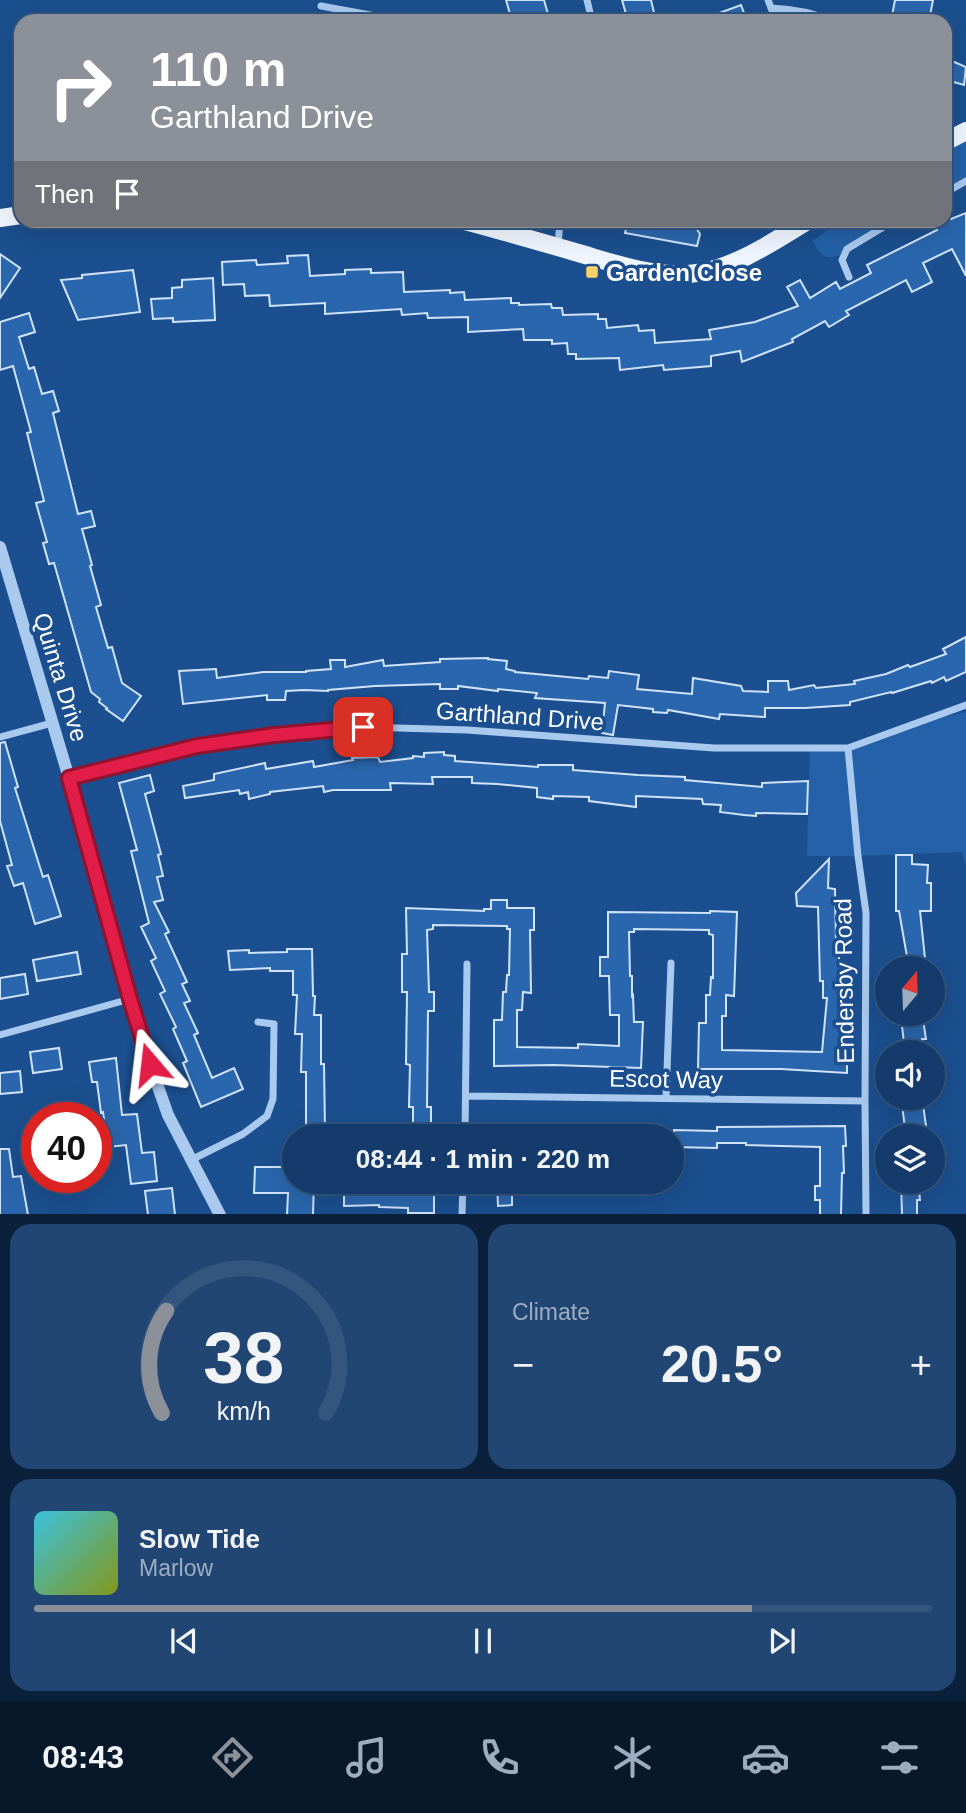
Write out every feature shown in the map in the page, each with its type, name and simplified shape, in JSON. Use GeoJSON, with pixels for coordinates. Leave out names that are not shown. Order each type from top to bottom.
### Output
{"type":"FeatureCollection","features":[{"type":"Feature","properties":{"kind":"main road"},"geometry":{"type":"LineString","coordinates":[[493,228],[656,273],[698,273],[738,260],[795,228]]}},
{"type":"Feature","properties":{"kind":"street"},"geometry":{"type":"LineString","coordinates":[[770,4],[817,14]]}},
{"type":"Feature","properties":{"kind":"street"},"geometry":{"type":"LineString","coordinates":[[321,6],[365,14]]}},
{"type":"Feature","properties":{"kind":"street"},"geometry":{"type":"LineString","coordinates":[[558,247],[559,228]]}},
{"type":"Feature","properties":{"kind":"street"},"geometry":{"type":"LineString","coordinates":[[849,277],[842,260],[847,249],[882,228]]}},
{"type":"Feature","properties":{"kind":"street","name":"Quinta Drive"},"geometry":{"type":"LineString","coordinates":[[0,547],[150,1064],[168,1115],[220,1214]]}},
{"type":"Feature","properties":{"kind":"street","name":"Garthland Drive"},"geometry":{"type":"LineString","coordinates":[[69,778],[197,746],[274,735],[363,727],[467,730],[714,748],[848,748],[966,705]]}},
{"type":"Feature","properties":{"kind":"street"},"geometry":{"type":"LineString","coordinates":[[0,737],[52,723]]}},
{"type":"Feature","properties":{"kind":"street","name":"Endersby Road"},"geometry":{"type":"LineString","coordinates":[[848,748],[866,914],[866,1214]]}},
{"type":"Feature","properties":{"kind":"street"},"geometry":{"type":"LineString","coordinates":[[666,1098],[671,963]]}},
{"type":"Feature","properties":{"kind":"street"},"geometry":{"type":"LineString","coordinates":[[466,1124],[467,964]]}},
{"type":"Feature","properties":{"kind":"street"},"geometry":{"type":"LineString","coordinates":[[0,1035],[130,999]]}},
{"type":"Feature","properties":{"kind":"street"},"geometry":{"type":"LineString","coordinates":[[191,1160],[243,1134],[267,1116],[273,1098],[274,1024],[258,1022]]}},
{"type":"Feature","properties":{"kind":"street","name":"Escot Way"},"geometry":{"type":"LineString","coordinates":[[467,1096],[865,1101]]}},
{"type":"Feature","properties":{"kind":"street"},"geometry":{"type":"LineString","coordinates":[[462,1214],[463,1194]]}},
{"type":"Feature","properties":{"kind":"shaded area"},"geometry":{"type":"Polygon","coordinates":[[[966,135],[966,181],[952,189],[952,144],[966,135]]]}},
{"type":"Feature","properties":{"kind":"shaded area"},"geometry":{"type":"Polygon","coordinates":[[[831,228],[885,228],[852,250],[834,257],[825,256],[812,241],[831,228]]]}},
{"type":"Feature","properties":{"kind":"shaded area"},"geometry":{"type":"Polygon","coordinates":[[[966,712],[966,866],[962,852],[807,856],[810,747],[848,748],[917,723],[966,712]]]}},
{"type":"Feature","properties":{"kind":"building"},"geometry":{"type":"Polygon","coordinates":[[[506,0],[544,0],[548,14],[510,14],[506,0]]]}},
{"type":"Feature","properties":{"kind":"building"},"geometry":{"type":"Polygon","coordinates":[[[622,0],[651,0],[654,14],[626,14],[622,0]]]}},
{"type":"Feature","properties":{"kind":"building"},"geometry":{"type":"Polygon","coordinates":[[[895,0],[933,0],[930,14],[892,14],[895,0]]]}},
{"type":"Feature","properties":{"kind":"building"},"geometry":{"type":"Polygon","coordinates":[[[741,5],[744,14],[717,14],[741,5]]]}},
{"type":"Feature","properties":{"kind":"building"},"geometry":{"type":"Polygon","coordinates":[[[952,61],[966,67],[964,85],[952,82],[952,61]]]}},
{"type":"Feature","properties":{"kind":"building"},"geometry":{"type":"Polygon","coordinates":[[[966,213],[966,276],[952,249],[923,263],[932,282],[912,292],[906,280],[846,311],[849,315],[829,327],[825,321],[792,339],[793,342],[742,362],[740,351],[711,356],[711,366],[664,370],[663,365],[620,370],[619,358],[576,359],[576,354],[568,354],[567,343],[524,340],[523,329],[468,332],[468,317],[428,318],[427,313],[402,315],[401,309],[325,314],[325,303],[270,306],[269,295],[245,296],[244,284],[223,285],[222,262],[256,260],[257,265],[288,263],[287,256],[308,255],[310,276],[345,274],[345,270],[371,269],[371,273],[403,272],[404,292],[450,290],[450,293],[464,292],[465,300],[511,298],[511,303],[519,305],[551,304],[552,308],[562,308],[563,315],[598,314],[598,319],[606,319],[607,328],[638,325],[639,331],[654,330],[655,343],[711,339],[709,330],[755,322],[798,306],[787,287],[800,280],[810,298],[836,282],[840,289],[871,273],[867,265],[937,230],[936,228],[952,228],[952,219],[966,213]]]}},
{"type":"Feature","properties":{"kind":"building"},"geometry":{"type":"Polygon","coordinates":[[[626,228],[696,228],[700,234],[697,246],[625,233],[626,228]]]}},
{"type":"Feature","properties":{"kind":"building"},"geometry":{"type":"Polygon","coordinates":[[[0,254],[20,268],[0,298],[0,254]]]}},
{"type":"Feature","properties":{"kind":"building"},"geometry":{"type":"Polygon","coordinates":[[[133,270],[140,312],[78,320],[61,280],[133,270]]]}},
{"type":"Feature","properties":{"kind":"building"},"geometry":{"type":"Polygon","coordinates":[[[213,278],[215,320],[173,322],[173,318],[153,319],[151,299],[172,298],[172,288],[182,287],[182,280],[213,278]]]}},
{"type":"Feature","properties":{"kind":"building"},"geometry":{"type":"Polygon","coordinates":[[[29,313],[35,332],[19,337],[29,369],[34,367],[42,394],[53,391],[59,411],[53,413],[78,514],[91,511],[95,526],[82,529],[101,605],[96,607],[108,648],[112,647],[122,683],[141,696],[123,721],[106,709],[99,702],[100,699],[91,692],[54,563],[49,564],[43,543],[47,542],[36,503],[44,501],[27,433],[31,432],[13,366],[0,370],[0,322],[29,313]]]}},
{"type":"Feature","properties":{"kind":"building"},"geometry":{"type":"Polygon","coordinates":[[[966,637],[966,672],[946,681],[944,677],[932,683],[931,681],[850,702],[850,705],[765,708],[765,717],[720,714],[719,719],[668,710],[667,713],[653,712],[653,709],[618,705],[613,735],[602,733],[605,703],[535,698],[537,693],[498,689],[458,686],[458,689],[440,689],[440,684],[286,691],[285,700],[267,700],[267,695],[183,704],[179,671],[216,669],[217,678],[263,672],[331,669],[330,660],[345,660],[345,667],[383,660],[384,666],[440,662],[440,659],[488,658],[507,661],[506,669],[515,672],[588,679],[589,676],[608,678],[609,671],[639,675],[637,689],[692,694],[693,678],[741,686],[743,691],[768,692],[768,681],[788,681],[789,690],[814,685],[816,688],[855,684],[854,681],[886,674],[908,665],[910,667],[946,654],[943,649],[966,637]]]}},
{"type":"Feature","properties":{"kind":"building"},"geometry":{"type":"Polygon","coordinates":[[[5,742],[18,787],[15,788],[43,877],[48,875],[61,916],[35,924],[23,883],[14,886],[7,866],[12,865],[0,821],[0,743],[5,742]]]}},
{"type":"Feature","properties":{"kind":"building"},"geometry":{"type":"Polygon","coordinates":[[[444,752],[444,755],[455,756],[455,761],[538,767],[573,765],[573,770],[685,777],[685,780],[762,787],[762,783],[808,781],[807,814],[756,813],[756,816],[720,812],[721,805],[703,804],[702,799],[636,796],[636,807],[589,801],[589,797],[553,796],[553,799],[537,797],[537,788],[472,783],[472,777],[432,777],[433,784],[390,783],[391,790],[324,792],[323,786],[270,792],[249,799],[248,792],[240,794],[239,790],[185,798],[183,786],[214,780],[214,774],[265,763],[266,769],[313,761],[314,767],[353,760],[352,758],[378,757],[380,762],[444,752]]]}},
{"type":"Feature","properties":{"kind":"building"},"geometry":{"type":"Polygon","coordinates":[[[150,775],[154,791],[145,794],[161,854],[158,855],[163,876],[157,877],[163,900],[154,902],[169,932],[165,934],[187,982],[182,984],[190,1001],[184,1003],[198,1033],[194,1035],[212,1078],[234,1068],[243,1089],[201,1107],[183,1063],[187,1061],[173,1029],[176,1027],[160,994],[165,991],[151,961],[156,958],[141,927],[149,923],[131,851],[137,850],[119,783],[150,775]]]}},
{"type":"Feature","properties":{"kind":"building"},"geometry":{"type":"Polygon","coordinates":[[[896,855],[912,855],[912,864],[928,865],[927,883],[931,883],[931,911],[920,911],[925,956],[907,956],[899,911],[896,911],[896,855]]]}},
{"type":"Feature","properties":{"kind":"building"},"geometry":{"type":"Polygon","coordinates":[[[829,859],[828,888],[835,889],[836,942],[839,942],[842,997],[846,998],[844,1026],[847,1073],[781,1069],[698,1069],[699,1023],[706,1023],[706,995],[710,995],[711,977],[713,978],[713,935],[709,934],[709,930],[634,929],[634,932],[629,932],[634,1022],[643,1022],[641,1068],[494,1066],[494,1020],[502,1020],[503,992],[506,992],[509,975],[510,929],[507,929],[507,926],[433,925],[433,929],[427,930],[429,992],[434,992],[434,1011],[428,1011],[427,1107],[431,1107],[431,1124],[413,1124],[413,1107],[409,1107],[410,1065],[406,1064],[407,992],[402,992],[402,954],[407,954],[406,908],[484,911],[491,909],[491,900],[507,900],[507,908],[534,908],[534,930],[530,930],[531,993],[523,992],[522,1010],[517,1010],[517,1047],[578,1048],[578,1044],[619,1046],[619,1015],[610,1015],[609,976],[600,976],[600,957],[608,957],[608,912],[737,912],[734,996],[726,995],[726,1016],[722,1016],[722,1050],[822,1052],[827,998],[823,998],[823,981],[820,981],[818,907],[797,906],[796,893],[829,859]]]}},
{"type":"Feature","properties":{"kind":"building"},"geometry":{"type":"Polygon","coordinates":[[[287,949],[312,949],[314,1015],[321,1015],[325,1124],[306,1124],[306,1072],[301,1072],[302,1034],[295,1034],[297,995],[293,995],[293,971],[270,971],[270,968],[230,970],[228,951],[287,952],[287,949]]]}},
{"type":"Feature","properties":{"kind":"building"},"geometry":{"type":"Polygon","coordinates":[[[77,952],[81,974],[37,981],[33,960],[77,952]]]}},
{"type":"Feature","properties":{"kind":"building"},"geometry":{"type":"Polygon","coordinates":[[[25,974],[28,994],[0,999],[0,978],[25,974]]]}},
{"type":"Feature","properties":{"kind":"building"},"geometry":{"type":"Polygon","coordinates":[[[902,1026],[924,1026],[926,1039],[904,1040],[902,1026]]]}},
{"type":"Feature","properties":{"kind":"building"},"geometry":{"type":"Polygon","coordinates":[[[59,1048],[62,1069],[33,1073],[30,1052],[59,1048]]]}},
{"type":"Feature","properties":{"kind":"building"},"geometry":{"type":"Polygon","coordinates":[[[116,1058],[122,1115],[137,1114],[142,1153],[154,1152],[157,1181],[131,1184],[126,1145],[112,1147],[112,1102],[100,1102],[97,1082],[92,1082],[89,1062],[116,1058]]]}},
{"type":"Feature","properties":{"kind":"building"},"geometry":{"type":"Polygon","coordinates":[[[20,1071],[22,1092],[0,1094],[0,1073],[20,1071]]]}},
{"type":"Feature","properties":{"kind":"building"},"geometry":{"type":"Polygon","coordinates":[[[903,1110],[924,1110],[926,1124],[904,1124],[903,1110]]]}},
{"type":"Feature","properties":{"kind":"building"},"geometry":{"type":"Polygon","coordinates":[[[845,1126],[841,1214],[820,1214],[820,1200],[815,1200],[815,1186],[820,1186],[820,1147],[717,1143],[717,1148],[684,1147],[684,1130],[717,1131],[717,1127],[845,1126]]]}},
{"type":"Feature","properties":{"kind":"building"},"geometry":{"type":"Polygon","coordinates":[[[0,1149],[9,1149],[13,1177],[21,1176],[21,1193],[24,1193],[28,1214],[0,1214],[0,1149]]]}},
{"type":"Feature","properties":{"kind":"building"},"geometry":{"type":"Polygon","coordinates":[[[255,1167],[282,1167],[282,1193],[254,1193],[255,1167]]]}},
{"type":"Feature","properties":{"kind":"building"},"geometry":{"type":"Polygon","coordinates":[[[172,1188],[175,1214],[148,1214],[145,1191],[172,1188]]]}},
{"type":"Feature","properties":{"kind":"building"},"geometry":{"type":"Polygon","coordinates":[[[288,1194],[314,1194],[313,1214],[287,1214],[288,1194]]]}},
{"type":"Feature","properties":{"kind":"building"},"geometry":{"type":"Polygon","coordinates":[[[344,1194],[434,1194],[434,1213],[408,1213],[408,1208],[379,1205],[344,1206],[344,1194]]]}},
{"type":"Feature","properties":{"kind":"building"},"geometry":{"type":"Polygon","coordinates":[[[498,1194],[512,1194],[512,1205],[498,1206],[498,1194]]]}},
{"type":"Feature","properties":{"kind":"building"},"geometry":{"type":"Polygon","coordinates":[[[901,1194],[919,1194],[917,1214],[902,1214],[901,1194]]]}},
{"type":"Feature","properties":{"kind":"place","name":"Garden Close"},"geometry":{"type":"Point","coordinates":[592,272]}},
{"type":"Feature","properties":{"kind":"route"},"geometry":{"type":"LineString","coordinates":[[150,1064],[69,778],[197,746],[274,735],[363,727]]}}]}
